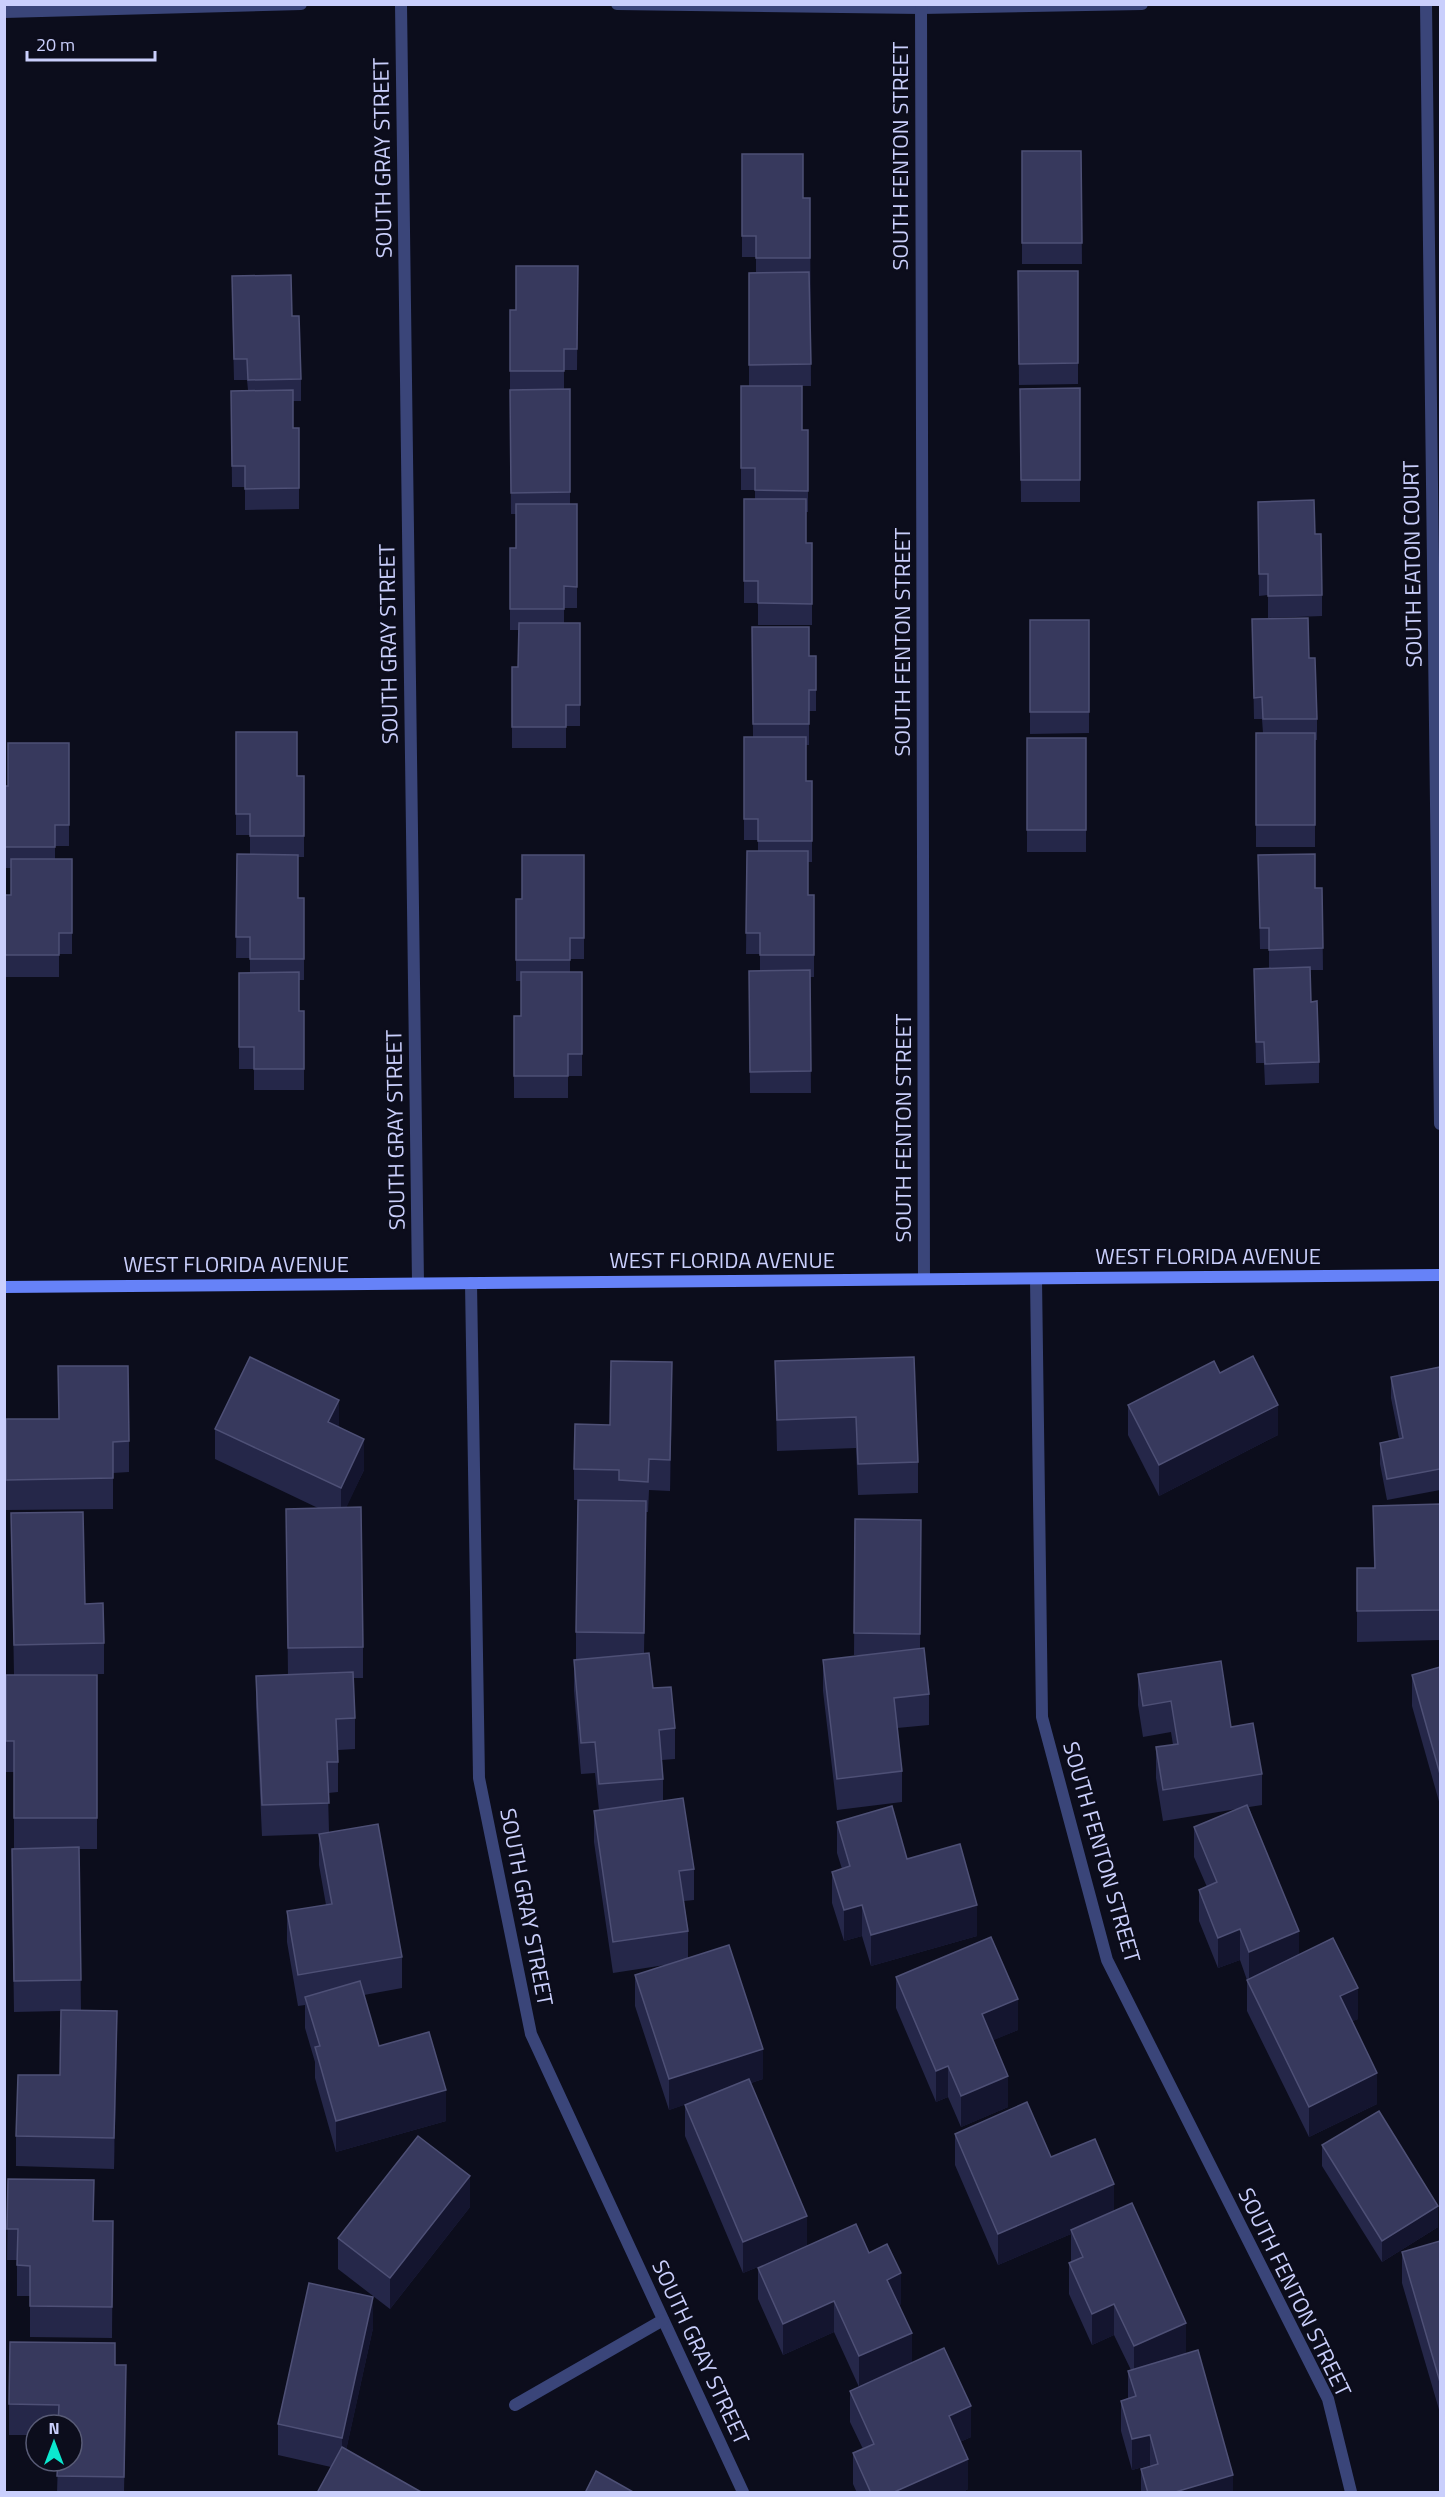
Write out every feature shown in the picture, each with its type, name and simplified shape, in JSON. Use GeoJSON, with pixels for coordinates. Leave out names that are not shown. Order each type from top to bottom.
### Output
{"type":"FeatureCollection","features":[{"type":"Feature","properties":{"kind":"street"},"geometry":{"type":"LineString","coordinates":[[4,12],[301,4]]}},
{"type":"Feature","properties":{"kind":"street","name":"SOUTH GRAY STREET"},"geometry":{"type":"LineString","coordinates":[[401,4],[418,1283]]}},
{"type":"Feature","properties":{"kind":"street"},"geometry":{"type":"LineString","coordinates":[[617,4],[921,6],[1142,4]]}},
{"type":"Feature","properties":{"kind":"street","name":"SOUTH EATON COURT"},"geometry":{"type":"LineString","coordinates":[[1426,4],[1440,1124]]}},
{"type":"Feature","properties":{"kind":"street","name":"SOUTH FENTON STREET"},"geometry":{"type":"LineString","coordinates":[[921,6],[924,1279]]}},
{"type":"Feature","properties":{"kind":"street","name":"WEST FLORIDA AVENUE"},"geometry":{"type":"LineString","coordinates":[[4,1287],[1440,1275]]}},
{"type":"Feature","properties":{"kind":"street","name":"SOUTH FENTON STREET"},"geometry":{"type":"LineString","coordinates":[[1036,1278],[1042,1717],[1107,1960],[1328,2399],[1351,2493]]}},
{"type":"Feature","properties":{"kind":"street","name":"SOUTH GRAY STREET"},"geometry":{"type":"LineString","coordinates":[[471,1283],[479,1778],[531,2034],[743,2493]]}},
{"type":"Feature","properties":{"kind":"street"},"geometry":{"type":"LineString","coordinates":[[514,2405],[663,2320]]}},
{"type":"Feature","properties":{"kind":"building"},"geometry":{"type":"Polygon","coordinates":[[[1022,151],[1081,151],[1082,243],[1022,243],[1022,151]]]}},
{"type":"Feature","properties":{"kind":"building"},"geometry":{"type":"Polygon","coordinates":[[[742,154],[803,154],[803,198],[810,198],[810,258],[756,258],[756,236],[742,236],[742,154]]]}},
{"type":"Feature","properties":{"kind":"building"},"geometry":{"type":"Polygon","coordinates":[[[516,266],[578,266],[577,349],[564,349],[564,371],[510,371],[510,310],[516,310],[516,266]]]}},
{"type":"Feature","properties":{"kind":"building"},"geometry":{"type":"Polygon","coordinates":[[[1018,271],[1078,271],[1078,363],[1019,364],[1018,271]]]}},
{"type":"Feature","properties":{"kind":"building"},"geometry":{"type":"Polygon","coordinates":[[[809,272],[811,364],[749,365],[749,273],[809,272]]]}},
{"type":"Feature","properties":{"kind":"building"},"geometry":{"type":"Polygon","coordinates":[[[291,275],[292,316],[299,316],[301,379],[248,380],[247,359],[234,359],[232,276],[291,275]]]}},
{"type":"Feature","properties":{"kind":"building"},"geometry":{"type":"Polygon","coordinates":[[[741,386],[802,386],[802,430],[808,430],[808,491],[755,490],[755,468],[741,468],[741,386]]]}},
{"type":"Feature","properties":{"kind":"building"},"geometry":{"type":"Polygon","coordinates":[[[1080,388],[1080,480],[1021,480],[1020,389],[1080,388]]]}},
{"type":"Feature","properties":{"kind":"building"},"geometry":{"type":"Polygon","coordinates":[[[570,389],[570,492],[511,493],[510,390],[570,389]]]}},
{"type":"Feature","properties":{"kind":"building"},"geometry":{"type":"Polygon","coordinates":[[[293,390],[293,428],[299,428],[299,488],[245,489],[245,466],[232,466],[231,391],[293,390]]]}},
{"type":"Feature","properties":{"kind":"building"},"geometry":{"type":"Polygon","coordinates":[[[744,499],[806,499],[806,543],[812,543],[812,604],[758,603],[758,581],[744,581],[744,499]]]}},
{"type":"Feature","properties":{"kind":"building"},"geometry":{"type":"Polygon","coordinates":[[[1314,500],[1315,534],[1321,534],[1322,595],[1268,596],[1268,574],[1259,574],[1258,502],[1314,500]]]}},
{"type":"Feature","properties":{"kind":"building"},"geometry":{"type":"Polygon","coordinates":[[[516,504],[577,504],[577,587],[564,586],[564,609],[510,609],[510,548],[516,548],[516,504]]]}},
{"type":"Feature","properties":{"kind":"building"},"geometry":{"type":"Polygon","coordinates":[[[1308,618],[1309,658],[1315,658],[1317,719],[1263,719],[1262,697],[1254,698],[1252,619],[1308,618]]]}},
{"type":"Feature","properties":{"kind":"building"},"geometry":{"type":"Polygon","coordinates":[[[1030,620],[1089,620],[1089,712],[1030,712],[1030,620]]]}},
{"type":"Feature","properties":{"kind":"building"},"geometry":{"type":"Polygon","coordinates":[[[519,623],[580,623],[580,705],[566,705],[566,727],[512,727],[512,667],[518,667],[519,623]]]}},
{"type":"Feature","properties":{"kind":"building"},"geometry":{"type":"Polygon","coordinates":[[[752,627],[809,627],[809,656],[816,656],[816,690],[809,690],[809,724],[753,724],[752,627]]]}},
{"type":"Feature","properties":{"kind":"building"},"geometry":{"type":"Polygon","coordinates":[[[236,732],[297,732],[297,776],[304,776],[304,836],[250,836],[250,814],[236,814],[236,732]]]}},
{"type":"Feature","properties":{"kind":"building"},"geometry":{"type":"Polygon","coordinates":[[[1256,733],[1315,733],[1315,825],[1256,825],[1256,733]]]}},
{"type":"Feature","properties":{"kind":"building"},"geometry":{"type":"Polygon","coordinates":[[[744,737],[806,737],[806,781],[812,781],[812,841],[758,841],[758,819],[744,819],[744,737]]]}},
{"type":"Feature","properties":{"kind":"building"},"geometry":{"type":"Polygon","coordinates":[[[1027,738],[1086,738],[1086,830],[1027,830],[1027,738]]]}},
{"type":"Feature","properties":{"kind":"building"},"geometry":{"type":"Polygon","coordinates":[[[8,743],[69,743],[69,825],[55,825],[55,847],[4,847],[4,786],[8,786],[8,743]]]}},
{"type":"Feature","properties":{"kind":"building"},"geometry":{"type":"Polygon","coordinates":[[[747,851],[808,851],[808,895],[814,895],[814,955],[760,955],[760,933],[746,933],[747,851]]]}},
{"type":"Feature","properties":{"kind":"building"},"geometry":{"type":"Polygon","coordinates":[[[237,854],[298,855],[298,898],[304,898],[304,959],[250,959],[250,937],[236,937],[237,854]]]}},
{"type":"Feature","properties":{"kind":"building"},"geometry":{"type":"Polygon","coordinates":[[[1315,854],[1315,888],[1322,888],[1323,948],[1269,950],[1269,928],[1260,928],[1258,855],[1315,854]]]}},
{"type":"Feature","properties":{"kind":"building"},"geometry":{"type":"Polygon","coordinates":[[[522,855],[584,855],[584,938],[570,938],[570,960],[516,960],[516,899],[522,899],[522,855]]]}},
{"type":"Feature","properties":{"kind":"building"},"geometry":{"type":"Polygon","coordinates":[[[11,859],[72,859],[72,933],[59,933],[59,955],[5,955],[4,895],[11,895],[11,859]]]}},
{"type":"Feature","properties":{"kind":"building"},"geometry":{"type":"Polygon","coordinates":[[[1310,967],[1311,1002],[1317,1001],[1319,1062],[1265,1064],[1264,1042],[1256,1042],[1254,969],[1310,967]]]}},
{"type":"Feature","properties":{"kind":"building"},"geometry":{"type":"Polygon","coordinates":[[[810,970],[811,1071],[750,1072],[749,971],[810,970]]]}},
{"type":"Feature","properties":{"kind":"building"},"geometry":{"type":"Polygon","coordinates":[[[299,972],[299,1011],[304,1011],[304,1069],[254,1069],[254,1047],[239,1047],[239,973],[299,972]]]}},
{"type":"Feature","properties":{"kind":"building"},"geometry":{"type":"Polygon","coordinates":[[[521,972],[582,972],[582,1054],[568,1054],[568,1076],[514,1076],[514,1016],[521,1016],[521,972]]]}},
{"type":"Feature","properties":{"kind":"building"},"geometry":{"type":"Polygon","coordinates":[[[1253,1356],[1278,1405],[1159,1465],[1128,1405],[1214,1361],[1220,1373],[1253,1356]]]}},
{"type":"Feature","properties":{"kind":"building"},"geometry":{"type":"Polygon","coordinates":[[[250,1357],[339,1400],[328,1422],[364,1439],[341,1488],[215,1429],[250,1357]]]}},
{"type":"Feature","properties":{"kind":"building"},"geometry":{"type":"Polygon","coordinates":[[[914,1357],[918,1462],[858,1464],[856,1417],[777,1420],[775,1361],[914,1357]]]}},
{"type":"Feature","properties":{"kind":"building"},"geometry":{"type":"Polygon","coordinates":[[[611,1361],[672,1362],[670,1460],[649,1459],[648,1482],[619,1480],[619,1470],[574,1469],[575,1424],[610,1425],[611,1361]]]}},
{"type":"Feature","properties":{"kind":"building"},"geometry":{"type":"Polygon","coordinates":[[[58,1366],[128,1366],[129,1441],[113,1442],[113,1478],[6,1480],[6,1419],[59,1419],[58,1366]]]}},
{"type":"Feature","properties":{"kind":"building"},"geometry":{"type":"Polygon","coordinates":[[[1440,1367],[1440,1469],[1387,1479],[1380,1443],[1403,1438],[1391,1377],[1440,1367]]]}},
{"type":"Feature","properties":{"kind":"building"},"geometry":{"type":"Polygon","coordinates":[[[578,1500],[646,1501],[644,1633],[576,1632],[578,1500]]]}},
{"type":"Feature","properties":{"kind":"building"},"geometry":{"type":"Polygon","coordinates":[[[1440,1504],[1440,1610],[1357,1611],[1357,1568],[1375,1568],[1373,1506],[1440,1504]]]}},
{"type":"Feature","properties":{"kind":"building"},"geometry":{"type":"Polygon","coordinates":[[[361,1507],[363,1647],[288,1648],[286,1509],[361,1507]]]}},
{"type":"Feature","properties":{"kind":"building"},"geometry":{"type":"Polygon","coordinates":[[[83,1512],[85,1604],[103,1603],[104,1643],[14,1645],[11,1513],[83,1512]]]}},
{"type":"Feature","properties":{"kind":"building"},"geometry":{"type":"Polygon","coordinates":[[[855,1519],[921,1520],[920,1634],[854,1633],[855,1519]]]}},
{"type":"Feature","properties":{"kind":"building"},"geometry":{"type":"Polygon","coordinates":[[[924,1648],[929,1694],[894,1698],[902,1771],[837,1779],[823,1660],[924,1648]]]}},
{"type":"Feature","properties":{"kind":"building"},"geometry":{"type":"Polygon","coordinates":[[[649,1653],[653,1688],[671,1687],[675,1728],[659,1730],[663,1779],[599,1784],[595,1742],[581,1743],[574,1660],[649,1653]]]}},
{"type":"Feature","properties":{"kind":"building"},"geometry":{"type":"Polygon","coordinates":[[[1221,1661],[1231,1727],[1253,1723],[1262,1774],[1163,1790],[1156,1747],[1178,1744],[1171,1701],[1143,1706],[1138,1674],[1221,1661]]]}},
{"type":"Feature","properties":{"kind":"building"},"geometry":{"type":"Polygon","coordinates":[[[1440,1667],[1440,1774],[1412,1675],[1440,1667]]]}},
{"type":"Feature","properties":{"kind":"building"},"geometry":{"type":"Polygon","coordinates":[[[353,1672],[355,1718],[336,1719],[338,1762],[327,1762],[329,1803],[262,1805],[256,1676],[353,1672]]]}},
{"type":"Feature","properties":{"kind":"building"},"geometry":{"type":"Polygon","coordinates":[[[6,1675],[97,1675],[97,1818],[14,1818],[14,1741],[6,1741],[6,1675]]]}},
{"type":"Feature","properties":{"kind":"building"},"geometry":{"type":"Polygon","coordinates":[[[683,1798],[694,1869],[679,1871],[688,1931],[613,1942],[594,1811],[683,1798]]]}},
{"type":"Feature","properties":{"kind":"building"},"geometry":{"type":"Polygon","coordinates":[[[1247,1805],[1299,1931],[1249,1952],[1240,1929],[1218,1938],[1199,1890],[1217,1882],[1194,1827],[1247,1805]]]}},
{"type":"Feature","properties":{"kind":"building"},"geometry":{"type":"Polygon","coordinates":[[[892,1806],[907,1859],[960,1844],[977,1905],[871,1935],[862,1905],[844,1910],[832,1872],[850,1866],[837,1822],[892,1806]]]}},
{"type":"Feature","properties":{"kind":"building"},"geometry":{"type":"Polygon","coordinates":[[[378,1824],[402,1957],[298,1975],[287,1911],[332,1904],[319,1834],[378,1824]]]}},
{"type":"Feature","properties":{"kind":"building"},"geometry":{"type":"Polygon","coordinates":[[[79,1847],[81,1980],[14,1981],[12,1849],[79,1847]]]}},
{"type":"Feature","properties":{"kind":"building"},"geometry":{"type":"Polygon","coordinates":[[[991,1937],[1018,1999],[982,2014],[1008,2076],[961,2096],[948,2066],[936,2071],[896,1977],[991,1937]]]}},
{"type":"Feature","properties":{"kind":"building"},"geometry":{"type":"Polygon","coordinates":[[[1333,1938],[1358,1988],[1340,1996],[1377,2073],[1309,2107],[1247,1980],[1333,1938]]]}},
{"type":"Feature","properties":{"kind":"building"},"geometry":{"type":"Polygon","coordinates":[[[729,1945],[763,2049],[669,2079],[635,1975],[729,1945]]]}},
{"type":"Feature","properties":{"kind":"building"},"geometry":{"type":"Polygon","coordinates":[[[360,1981],[379,2046],[429,2032],[446,2090],[336,2121],[315,2047],[320,2046],[305,1997],[360,1981]]]}},
{"type":"Feature","properties":{"kind":"building"},"geometry":{"type":"Polygon","coordinates":[[[61,2010],[117,2011],[114,2138],[16,2136],[18,2075],[60,2075],[61,2010]]]}},
{"type":"Feature","properties":{"kind":"building"},"geometry":{"type":"Polygon","coordinates":[[[749,2079],[807,2216],[743,2242],[685,2105],[749,2079]]]}},
{"type":"Feature","properties":{"kind":"building"},"geometry":{"type":"Polygon","coordinates":[[[1027,2102],[1051,2157],[1095,2139],[1114,2184],[998,2234],[955,2134],[1027,2102]]]}},
{"type":"Feature","properties":{"kind":"building"},"geometry":{"type":"Polygon","coordinates":[[[1379,2111],[1438,2206],[1382,2241],[1322,2145],[1379,2111]]]}},
{"type":"Feature","properties":{"kind":"building"},"geometry":{"type":"Polygon","coordinates":[[[418,2136],[470,2176],[390,2278],[338,2238],[418,2136]]]}},
{"type":"Feature","properties":{"kind":"building"},"geometry":{"type":"Polygon","coordinates":[[[8,2179],[94,2180],[93,2221],[113,2221],[112,2307],[30,2306],[30,2266],[17,2265],[18,2229],[7,2229],[8,2179]]]}},
{"type":"Feature","properties":{"kind":"building"},"geometry":{"type":"Polygon","coordinates":[[[1132,2203],[1186,2323],[1134,2346],[1114,2304],[1092,2314],[1069,2263],[1083,2257],[1071,2230],[1132,2203]]]}},
{"type":"Feature","properties":{"kind":"building"},"geometry":{"type":"Polygon","coordinates":[[[856,2224],[869,2253],[887,2244],[901,2273],[887,2280],[912,2333],[859,2356],[834,2301],[783,2324],[758,2268],[856,2224]]]}},
{"type":"Feature","properties":{"kind":"building"},"geometry":{"type":"Polygon","coordinates":[[[1440,2241],[1440,2382],[1402,2252],[1440,2241]]]}},
{"type":"Feature","properties":{"kind":"building"},"geometry":{"type":"Polygon","coordinates":[[[309,2283],[373,2297],[342,2438],[278,2424],[309,2283]]]}},
{"type":"Feature","properties":{"kind":"building"},"geometry":{"type":"Polygon","coordinates":[[[10,2342],[115,2343],[115,2365],[126,2365],[124,2477],[57,2476],[57,2473],[84,2473],[84,2413],[59,2413],[59,2405],[9,2404],[10,2342]]]}},
{"type":"Feature","properties":{"kind":"building"},"geometry":{"type":"Polygon","coordinates":[[[944,2348],[971,2406],[949,2416],[968,2459],[892,2493],[871,2493],[853,2453],[874,2444],[850,2391],[944,2348]]]}},
{"type":"Feature","properties":{"kind":"building"},"geometry":{"type":"Polygon","coordinates":[[[1198,2350],[1233,2475],[1172,2493],[1148,2493],[1141,2469],[1158,2464],[1150,2435],[1132,2439],[1121,2401],[1136,2396],[1128,2371],[1198,2350]]]}},
{"type":"Feature","properties":{"kind":"building"},"geometry":{"type":"Polygon","coordinates":[[[342,2447],[423,2493],[317,2493],[342,2447]]]}},
{"type":"Feature","properties":{"kind":"building"},"geometry":{"type":"Polygon","coordinates":[[[596,2471],[635,2493],[585,2493],[596,2471]]]}}]}
